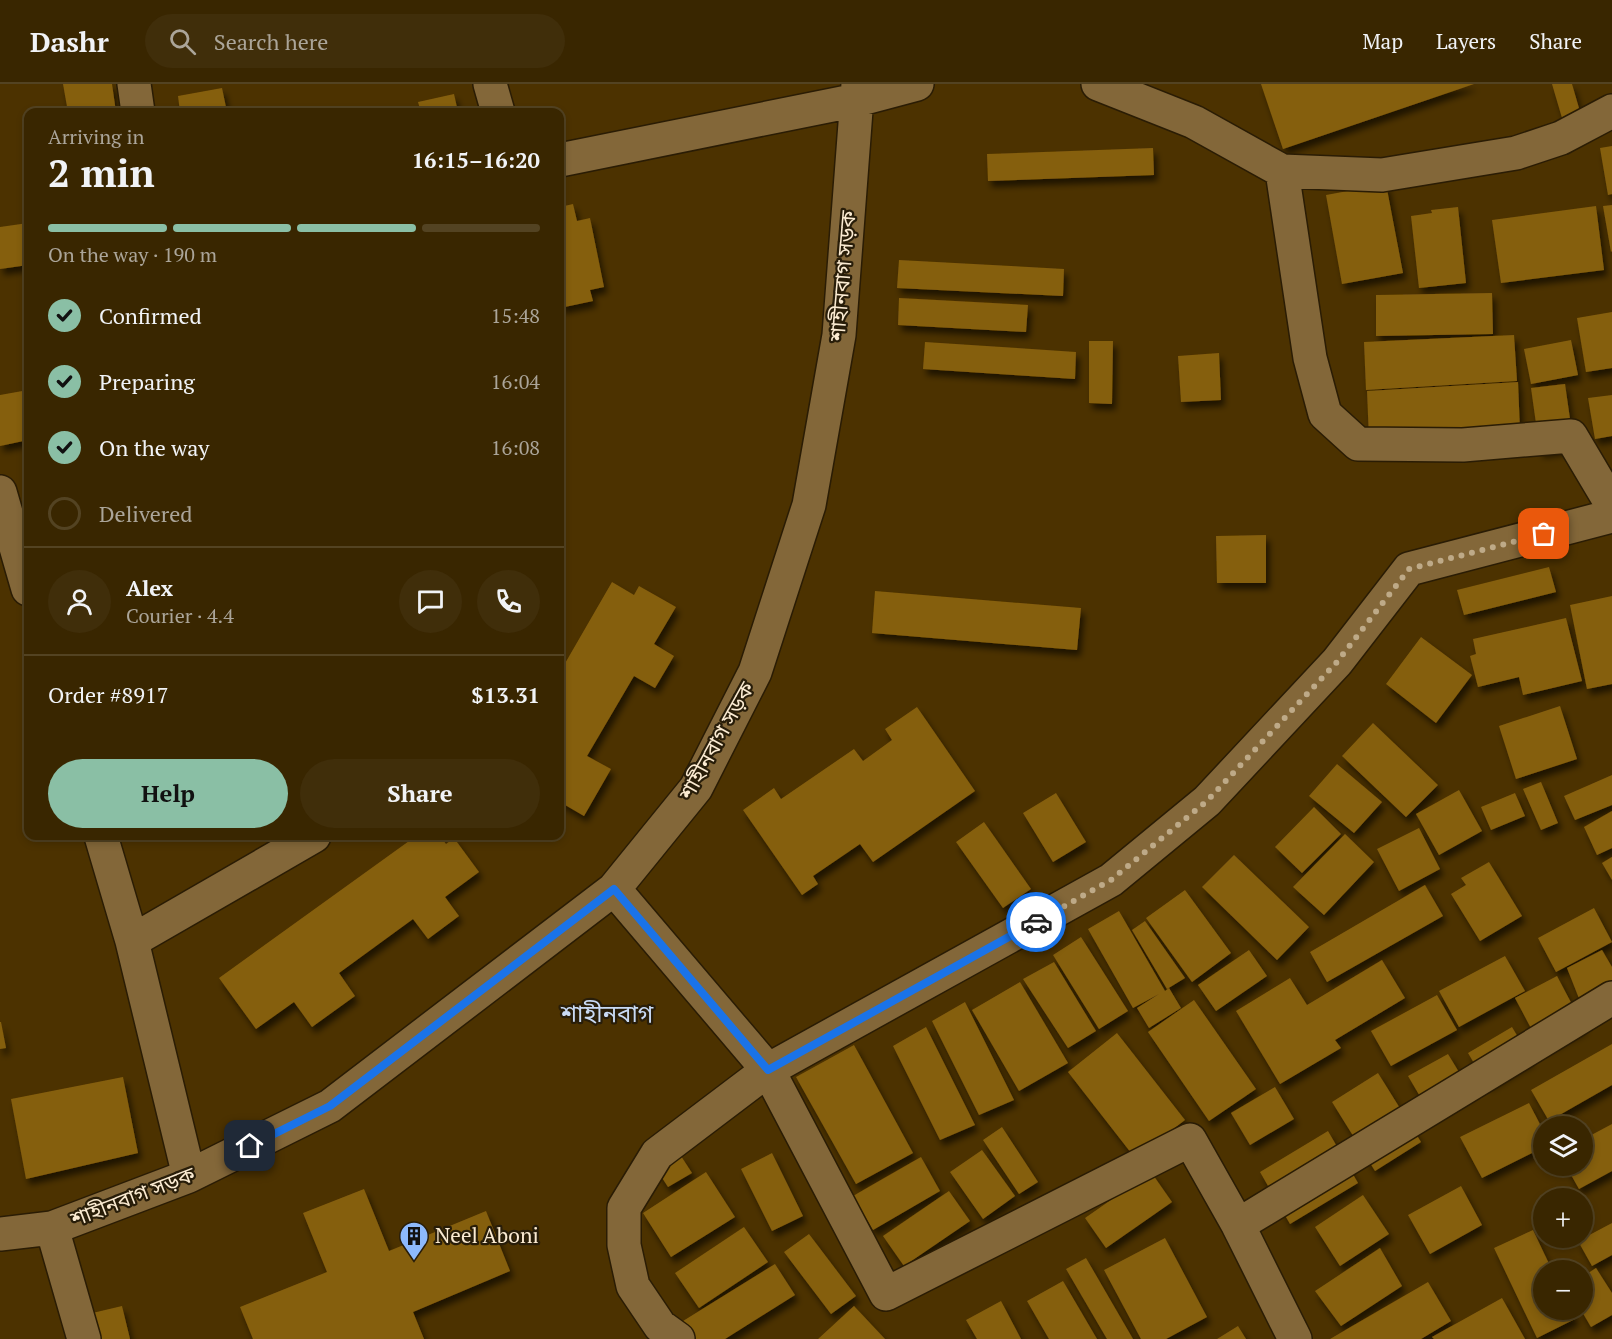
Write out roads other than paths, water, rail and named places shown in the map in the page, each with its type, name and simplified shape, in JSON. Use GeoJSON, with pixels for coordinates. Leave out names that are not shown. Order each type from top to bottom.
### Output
{"type":"FeatureCollection","features":[{"type":"Feature","properties":{"kind":"street"},"geometry":{"type":"LineString","coordinates":[[134,84],[137,108]]}},
{"type":"Feature","properties":{"kind":"street"},"geometry":{"type":"LineString","coordinates":[[490,84],[497,108]]}},
{"type":"Feature","properties":{"kind":"street"},"geometry":{"type":"LineString","coordinates":[[564,159],[858,92],[917,84]]}},
{"type":"Feature","properties":{"kind":"street"},"geometry":{"type":"LineString","coordinates":[[1098,84],[1194,122],[1282,171],[1382,175],[1516,153],[1562,138],[1612,111]]}},
{"type":"Feature","properties":{"kind":"street","name":"শাহীনবাগ সড়ক"},"geometry":{"type":"LineString","coordinates":[[0,1234],[52,1228],[189,1176],[330,1106],[614,889],[696,788],[755,672],[809,506],[839,335],[858,92]]}},
{"type":"Feature","properties":{"kind":"street"},"geometry":{"type":"LineString","coordinates":[[1282,171],[1310,358],[1325,414],[1358,444],[1463,445],[1571,436],[1612,505]]}},
{"type":"Feature","properties":{"kind":"street"},"geometry":{"type":"LineString","coordinates":[[0,492],[24,575]]}},
{"type":"Feature","properties":{"kind":"street"},"geometry":{"type":"LineString","coordinates":[[678,1339],[660,1326],[633,1286],[624,1245],[624,1208],[657,1154],[768,1070],[1111,880],[1207,801],[1337,662],[1409,569],[1612,516]]}},
{"type":"Feature","properties":{"kind":"street"},"geometry":{"type":"LineString","coordinates":[[102,840],[132,941],[189,1176]]}},
{"type":"Feature","properties":{"kind":"street"},"geometry":{"type":"LineString","coordinates":[[132,941],[307,840]]}},
{"type":"Feature","properties":{"kind":"street"},"geometry":{"type":"LineString","coordinates":[[614,889],[768,1070],[886,1294],[1190,1140],[1238,1225],[1295,1339]]}},
{"type":"Feature","properties":{"kind":"street"},"geometry":{"type":"LineString","coordinates":[[1238,1225],[1610,1005]]}},
{"type":"Feature","properties":{"kind":"street"},"geometry":{"type":"LineString","coordinates":[[52,1228],[84,1339]]}},
{"type":"Feature","properties":{"kind":"place","name":"Neel Aboni"},"geometry":{"type":"Point","coordinates":[414,1262]}},
{"type":"Feature","properties":{"kind":"district","name":"শাহীনবাগ"},"geometry":{"type":"Point","coordinates":[607,1014]}}]}
